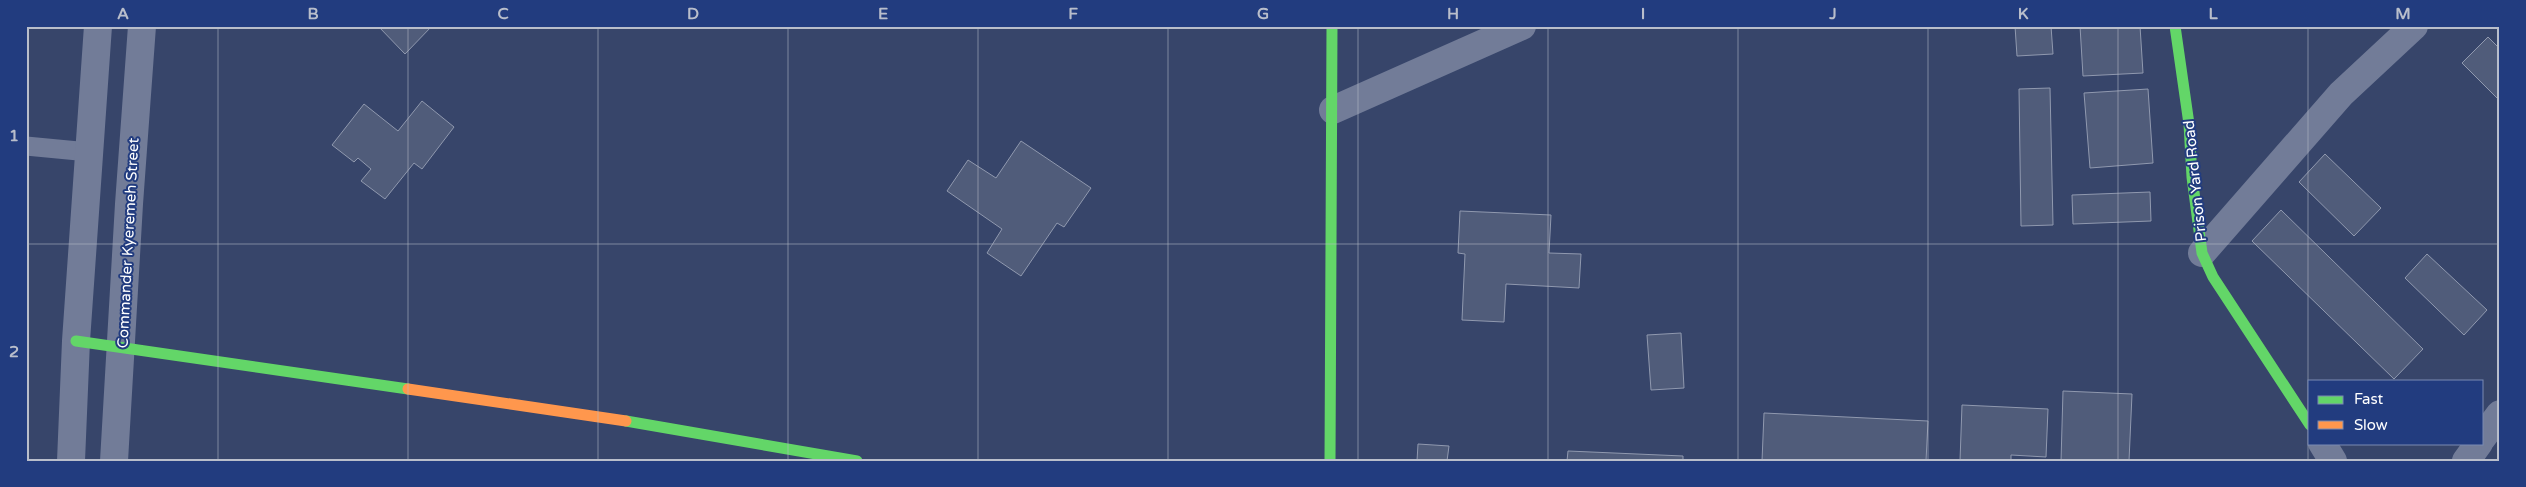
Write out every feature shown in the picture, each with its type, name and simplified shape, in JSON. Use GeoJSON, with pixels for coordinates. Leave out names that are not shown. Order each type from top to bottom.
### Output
{"type":"FeatureCollection","features":[{"type":"Feature","properties":{"kind":"street"},"geometry":{"type":"LineString","coordinates":[[71,461],[76,341],[98,26]]}},
{"type":"Feature","properties":{"kind":"street","name":"Commander Kyeremeh Street"},"geometry":{"type":"LineString","coordinates":[[114,461],[129,204],[142,26]]}},
{"type":"Feature","properties":{"kind":"street"},"geometry":{"type":"LineString","coordinates":[[1330,461],[1332,26]]}},
{"type":"Feature","properties":{"kind":"street"},"geometry":{"type":"LineString","coordinates":[[1332,110],[1522,26]]}},
{"type":"Feature","properties":{"kind":"street","name":"Prison Yard Road"},"geometry":{"type":"LineString","coordinates":[[2174,26],[2188,115],[2192,177],[2202,253],[2213,277],[2308,422]]}},
{"type":"Feature","properties":{"kind":"street"},"geometry":{"type":"LineString","coordinates":[[2202,253],[2341,94],[2414,26]]}},
{"type":"Feature","properties":{"kind":"street"},"geometry":{"type":"LineString","coordinates":[[76,341],[684,429],[857,461]]}},
{"type":"Feature","properties":{"kind":"street"},"geometry":{"type":"LineString","coordinates":[[2484,435],[2500,414]]}},
{"type":"Feature","properties":{"kind":"street"},"geometry":{"type":"LineString","coordinates":[[2323,444],[2333,461]]}},
{"type":"Feature","properties":{"kind":"street"},"geometry":{"type":"LineString","coordinates":[[2466,461],[2478,444]]}},
{"type":"Feature","properties":{"kind":"lane"},"geometry":{"type":"LineString","coordinates":[[26,146],[89,152]]}},
{"type":"Feature","properties":{"kind":"building"},"geometry":{"type":"Polygon","coordinates":[[[378,26],[432,26],[405,54],[378,26]]]}},
{"type":"Feature","properties":{"kind":"building"},"geometry":{"type":"Polygon","coordinates":[[[2015,26],[2051,26],[2053,54],[2017,56],[2015,26]]]}},
{"type":"Feature","properties":{"kind":"building"},"geometry":{"type":"Polygon","coordinates":[[[2080,26],[2140,26],[2143,73],[2083,76],[2080,26]]]}},
{"type":"Feature","properties":{"kind":"building"},"geometry":{"type":"Polygon","coordinates":[[[2488,37],[2500,49],[2500,101],[2462,63],[2488,37]]]}},
{"type":"Feature","properties":{"kind":"building"},"geometry":{"type":"Polygon","coordinates":[[[2050,88],[2053,225],[2021,226],[2019,89],[2050,88]]]}},
{"type":"Feature","properties":{"kind":"building"},"geometry":{"type":"Polygon","coordinates":[[[2148,89],[2153,163],[2090,168],[2084,93],[2148,89]]]}},
{"type":"Feature","properties":{"kind":"building"},"geometry":{"type":"Polygon","coordinates":[[[422,101],[454,127],[422,169],[414,163],[385,199],[361,181],[371,169],[358,158],[354,162],[332,145],[364,104],[398,131],[422,101]]]}},
{"type":"Feature","properties":{"kind":"building"},"geometry":{"type":"Polygon","coordinates":[[[1021,141],[1091,188],[1064,227],[1057,223],[1021,276],[987,253],[1002,229],[947,191],[968,160],[996,178],[1021,141]]]}},
{"type":"Feature","properties":{"kind":"building"},"geometry":{"type":"Polygon","coordinates":[[[2325,154],[2381,208],[2354,236],[2299,182],[2325,154]]]}},
{"type":"Feature","properties":{"kind":"building"},"geometry":{"type":"Polygon","coordinates":[[[2150,192],[2151,221],[2073,224],[2072,195],[2150,192]]]}},
{"type":"Feature","properties":{"kind":"building"},"geometry":{"type":"Polygon","coordinates":[[[2281,210],[2423,349],[2394,379],[2252,241],[2281,210]]]}},
{"type":"Feature","properties":{"kind":"building"},"geometry":{"type":"Polygon","coordinates":[[[1460,211],[1551,215],[1549,253],[1581,254],[1579,288],[1506,284],[1504,322],[1462,320],[1465,254],[1458,253],[1460,211]]]}},
{"type":"Feature","properties":{"kind":"building"},"geometry":{"type":"Polygon","coordinates":[[[2427,254],[2487,310],[2464,335],[2405,278],[2427,254]]]}},
{"type":"Feature","properties":{"kind":"building"},"geometry":{"type":"Polygon","coordinates":[[[1681,333],[1684,388],[1651,390],[1647,335],[1681,333]]]}},
{"type":"Feature","properties":{"kind":"building"},"geometry":{"type":"Polygon","coordinates":[[[2063,391],[2132,394],[2129,461],[2061,461],[2063,391]]]}},
{"type":"Feature","properties":{"kind":"building"},"geometry":{"type":"Polygon","coordinates":[[[1962,405],[2048,409],[2046,457],[2011,455],[2011,461],[1960,461],[1962,405]]]}},
{"type":"Feature","properties":{"kind":"building"},"geometry":{"type":"Polygon","coordinates":[[[1764,413],[1928,421],[1926,461],[1762,461],[1764,413]]]}},
{"type":"Feature","properties":{"kind":"building"},"geometry":{"type":"Polygon","coordinates":[[[1418,444],[1449,446],[1447,461],[1417,461],[1418,444]]]}},
{"type":"Feature","properties":{"kind":"building"},"geometry":{"type":"Polygon","coordinates":[[[1568,451],[1683,456],[1683,461],[1567,461],[1568,451]]]}},
{"type":"Feature","properties":{"kind":"traffic: fast"},"geometry":{"type":"LineString","coordinates":[[1330,461],[1332,26]]}},
{"type":"Feature","properties":{"kind":"traffic: fast"},"geometry":{"type":"LineString","coordinates":[[2175,26],[2189,124],[2192,177],[2202,253],[2213,277],[2308,422]]}},
{"type":"Feature","properties":{"kind":"traffic: fast"},"geometry":{"type":"LineString","coordinates":[[76,341],[408,389]]}},
{"type":"Feature","properties":{"kind":"traffic: fast"},"geometry":{"type":"LineString","coordinates":[[626,421],[857,461]]}},
{"type":"Feature","properties":{"kind":"traffic: slow"},"geometry":{"type":"LineString","coordinates":[[408,389],[626,421]]}}]}
